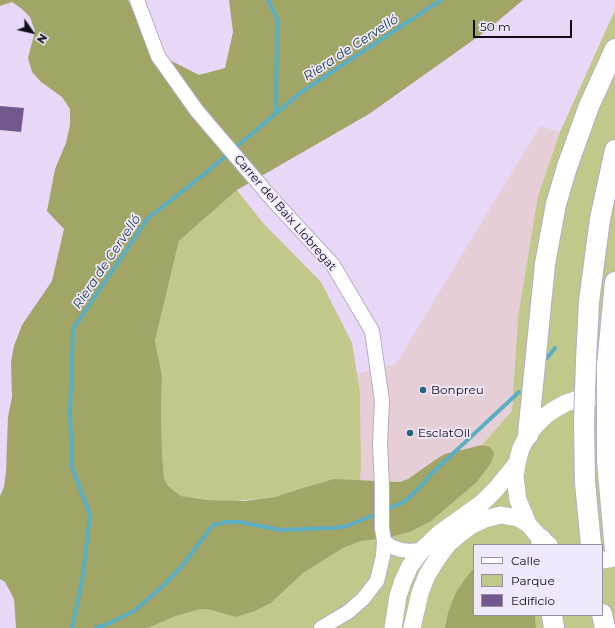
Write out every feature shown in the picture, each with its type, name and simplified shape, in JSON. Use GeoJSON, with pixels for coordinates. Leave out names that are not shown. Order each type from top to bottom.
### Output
{"type":"FeatureCollection","features":[{"type":"Feature","properties":{"kind":"highway"},"geometry":{"type":"LineString","coordinates":[[528,435],[545,264],[556,204],[567,167],[589,106],[615,49]]}},
{"type":"Feature","properties":{"kind":"highway"},"geometry":{"type":"LineString","coordinates":[[591,544],[585,482],[584,422],[589,302],[600,219],[615,150]]}},
{"type":"Feature","properties":{"kind":"highway"},"geometry":{"type":"LineString","coordinates":[[615,282],[607,366],[607,460],[615,551]]}},
{"type":"Feature","properties":{"kind":"highway"},"geometry":{"type":"LineString","coordinates":[[552,616],[554,628]]}},
{"type":"Feature","properties":{"kind":"highway"},"geometry":{"type":"LineString","coordinates":[[602,616],[605,628]]}},
{"type":"Feature","properties":{"kind":"main road"},"geometry":{"type":"LineString","coordinates":[[540,538],[518,500],[515,477],[521,448],[528,435],[545,416],[566,403],[591,397],[615,399]]}},
{"type":"Feature","properties":{"kind":"main road"},"geometry":{"type":"LineString","coordinates":[[393,628],[398,596],[403,582],[410,566],[422,550],[440,533],[482,503],[496,490],[517,463]]}},
{"type":"Feature","properties":{"kind":"main road"},"geometry":{"type":"LineString","coordinates":[[412,628],[420,592],[427,575],[437,558],[448,544],[472,525],[485,519],[501,515],[510,516],[518,518],[540,538]]}},
{"type":"Feature","properties":{"kind":"main road"},"geometry":{"type":"LineString","coordinates":[[603,560],[615,558]]}},
{"type":"Feature","properties":{"kind":"street","name":"Carrer del Baix Llobregat"},"geometry":{"type":"LineString","coordinates":[[137,0],[158,56],[198,111],[273,200],[333,265],[372,331],[382,401],[380,443],[383,556],[377,581],[363,599],[348,612],[321,628]]}},
{"type":"Feature","properties":{"kind":"street"},"geometry":{"type":"LineString","coordinates":[[383,535],[392,547],[410,552],[422,550]]}},
{"type":"Feature","properties":{"kind":"shaded area"},"geometry":{"type":"Polygon","coordinates":[[[540,126],[560,132],[538,196],[518,317],[512,411],[482,445],[445,454],[408,479],[400,482],[360,480],[360,393],[357,374],[396,364],[540,126]]]}},
{"type":"Feature","properties":{"kind":"green space"},"geometry":{"type":"Polygon","coordinates":[[[0,0],[128,0],[152,51],[199,75],[225,68],[233,32],[229,0],[523,0],[486,31],[369,114],[237,190],[179,241],[155,341],[162,376],[161,411],[164,478],[168,486],[181,496],[207,500],[244,501],[275,497],[334,479],[400,482],[408,479],[445,454],[482,445],[490,447],[494,453],[491,463],[477,482],[430,522],[410,532],[386,538],[361,541],[343,548],[303,573],[271,603],[253,612],[235,617],[211,610],[201,609],[176,616],[148,628],[16,628],[14,599],[5,582],[0,579],[0,496],[4,487],[6,472],[8,417],[12,397],[11,362],[14,346],[22,325],[52,281],[64,229],[47,211],[55,169],[66,143],[70,125],[70,109],[62,97],[41,82],[32,72],[28,58],[35,31],[30,17],[12,2],[0,6],[0,0]]]}},
{"type":"Feature","properties":{"kind":"green space"},"geometry":{"type":"Polygon","coordinates":[[[615,10],[615,628],[536,628],[535,616],[603,616],[603,544],[473,544],[473,569],[468,575],[445,628],[148,628],[176,616],[201,609],[211,610],[235,617],[253,612],[271,603],[303,573],[343,548],[361,541],[402,534],[417,529],[430,522],[477,482],[491,463],[490,447],[482,445],[512,411],[518,317],[538,196],[560,132],[615,10]]]}},
{"type":"Feature","properties":{"kind":"green space"},"geometry":{"type":"Polygon","coordinates":[[[237,190],[263,223],[321,282],[352,343],[360,393],[360,480],[326,481],[275,497],[235,501],[207,500],[181,496],[168,486],[164,478],[161,411],[162,376],[155,342],[179,241],[237,190]]]}},
{"type":"Feature","properties":{"kind":"green space"},"geometry":{"type":"Polygon","coordinates":[[[473,569],[473,616],[535,616],[536,628],[445,628],[448,613],[456,592],[473,569]]]}},
{"type":"Feature","properties":{"kind":"building"},"geometry":{"type":"Polygon","coordinates":[[[0,106],[24,108],[21,132],[0,130],[0,106]]]}},
{"type":"Feature","properties":{"kind":"waterway"},"geometry":{"type":"LineString","coordinates":[[268,0],[277,19],[276,112]]}},
{"type":"Feature","properties":{"kind":"waterway","name":"Riera de Cervelló"},"geometry":{"type":"LineString","coordinates":[[72,628],[82,581],[90,515],[72,467],[70,412],[73,329],[148,218],[202,176],[300,93],[441,0]]}},
{"type":"Feature","properties":{"kind":"waterway"},"geometry":{"type":"LineString","coordinates":[[547,358],[555,348]]}},
{"type":"Feature","properties":{"kind":"waterway"},"geometry":{"type":"LineString","coordinates":[[385,510],[404,502],[431,474],[519,392]]}},
{"type":"Feature","properties":{"kind":"waterway"},"geometry":{"type":"LineString","coordinates":[[96,628],[108,624],[134,611],[164,585],[182,566],[213,525],[227,522],[240,522],[281,530],[334,528],[347,526],[379,513]]}},
{"type":"Feature","properties":{"kind":"place","name":"Bonpreu"},"geometry":{"type":"Point","coordinates":[423,390]}},
{"type":"Feature","properties":{"kind":"place","name":"EsclatOil"},"geometry":{"type":"Point","coordinates":[410,433]}}]}
